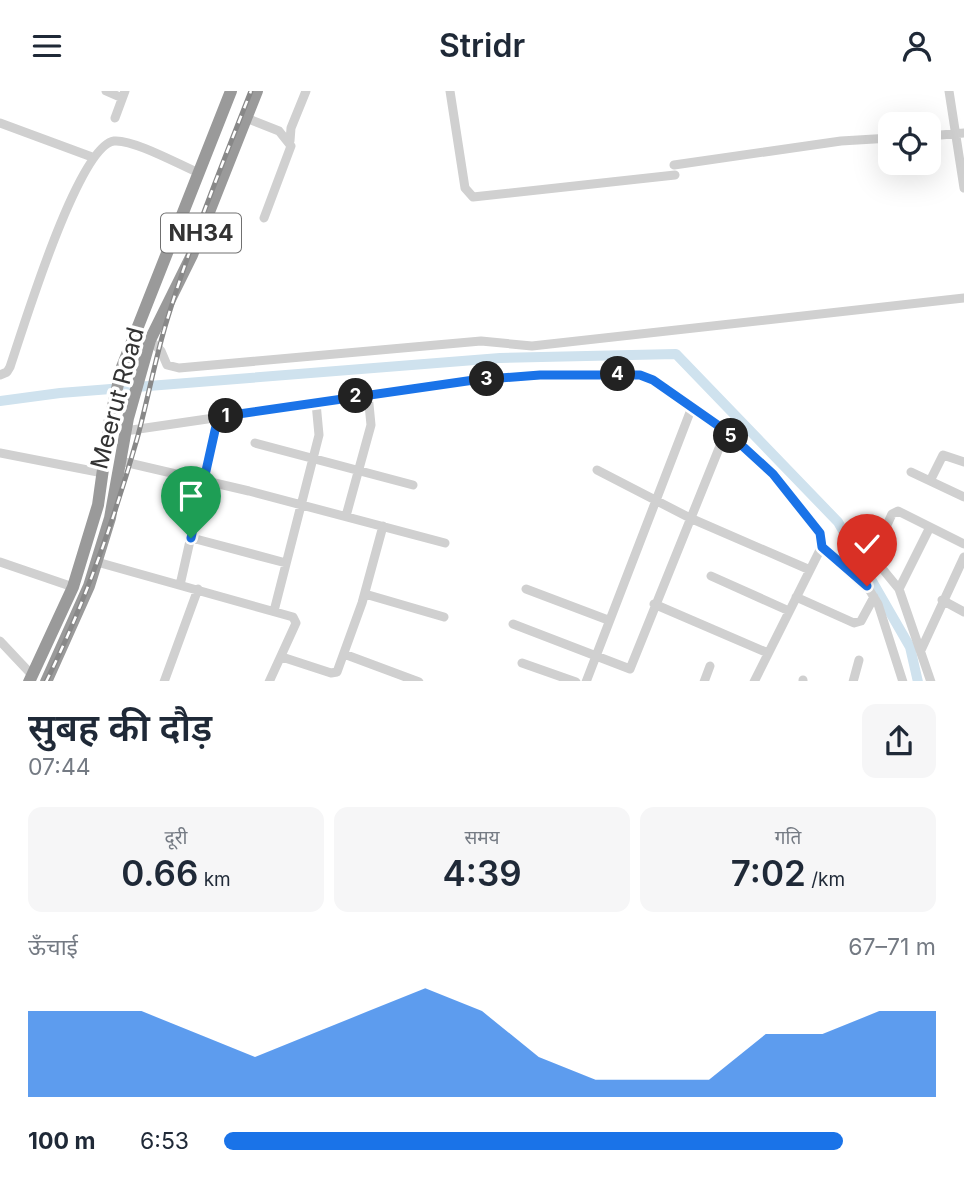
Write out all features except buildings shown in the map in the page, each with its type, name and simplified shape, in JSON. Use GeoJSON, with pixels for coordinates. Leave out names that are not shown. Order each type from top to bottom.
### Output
{"type":"FeatureCollection","features":[{"type":"Feature","properties":{"kind":"highway","name":"Meerut Road"},"geometry":{"type":"LineString","coordinates":[[30,678],[73,587],[98,505],[110,419],[122,367],[231,91]]}},
{"type":"Feature","properties":{"kind":"highway","name":"Meerut Road"},"geometry":{"type":"LineString","coordinates":[[46,681],[89,586],[97,562],[110,518],[127,425],[150,340],[192,255],[257,91]]}},
{"type":"Feature","properties":{"kind":"street"},"geometry":{"type":"LineString","coordinates":[[106,91],[124,94],[115,118]]}},
{"type":"Feature","properties":{"kind":"street"},"geometry":{"type":"LineString","coordinates":[[264,218],[290,151],[291,128],[306,91]]}},
{"type":"Feature","properties":{"kind":"street"},"geometry":{"type":"LineString","coordinates":[[450,91],[465,188],[473,197],[674,170],[841,141],[878,139]]}},
{"type":"Feature","properties":{"kind":"street"},"geometry":{"type":"LineString","coordinates":[[949,91],[960,134],[964,188]]}},
{"type":"Feature","properties":{"kind":"street"},"geometry":{"type":"LineString","coordinates":[[246,118],[279,131],[290,141]]}},
{"type":"Feature","properties":{"kind":"street"},"geometry":{"type":"LineString","coordinates":[[0,123],[92,157]]}},
{"type":"Feature","properties":{"kind":"street"},"geometry":{"type":"LineString","coordinates":[[941,135],[960,134]]}},
{"type":"Feature","properties":{"kind":"street"},"geometry":{"type":"LineString","coordinates":[[0,375],[7,372],[78,183],[92,157],[104,144],[120,141],[199,173]]}},
{"type":"Feature","properties":{"kind":"street"},"geometry":{"type":"LineString","coordinates":[[150,340],[161,351],[167,365],[179,368],[481,341],[532,346],[964,298]]}},
{"type":"Feature","properties":{"kind":"street"},"geometry":{"type":"LineString","coordinates":[[127,425],[218,417],[368,394],[540,375],[626,374],[653,380],[726,431],[773,474],[820,533],[822,547],[754,681]]}},
{"type":"Feature","properties":{"kind":"street"},"geometry":{"type":"LineString","coordinates":[[346,516],[371,425],[368,394]]}},
{"type":"Feature","properties":{"kind":"street"},"geometry":{"type":"LineString","coordinates":[[274,611],[319,430],[316,403]]}},
{"type":"Feature","properties":{"kind":"street"},"geometry":{"type":"LineString","coordinates":[[586,681],[692,407]]}},
{"type":"Feature","properties":{"kind":"street"},"geometry":{"type":"LineString","coordinates":[[180,585],[218,417]]}},
{"type":"Feature","properties":{"kind":"street"},"geometry":{"type":"LineString","coordinates":[[513,624],[630,669],[726,431]]}},
{"type":"Feature","properties":{"kind":"street"},"geometry":{"type":"LineString","coordinates":[[254,443],[413,485]]}},
{"type":"Feature","properties":{"kind":"street"},"geometry":{"type":"LineString","coordinates":[[0,453],[103,473]]}},
{"type":"Feature","properties":{"kind":"street"},"geometry":{"type":"LineString","coordinates":[[930,481],[943,455],[964,462]]}},
{"type":"Feature","properties":{"kind":"street"},"geometry":{"type":"LineString","coordinates":[[120,461],[445,543]]}},
{"type":"Feature","properties":{"kind":"street"},"geometry":{"type":"LineString","coordinates":[[597,470],[690,518],[810,570]]}},
{"type":"Feature","properties":{"kind":"street"},"geometry":{"type":"LineString","coordinates":[[911,472],[964,497]]}},
{"type":"Feature","properties":{"kind":"street"},"geometry":{"type":"LineString","coordinates":[[931,681],[899,589],[875,558],[875,551],[892,514],[901,512],[964,544]]}},
{"type":"Feature","properties":{"kind":"street"},"geometry":{"type":"LineString","coordinates":[[282,657],[335,677],[365,594],[383,526]]}},
{"type":"Feature","properties":{"kind":"street"},"geometry":{"type":"LineString","coordinates":[[899,589],[930,527]]}},
{"type":"Feature","properties":{"kind":"street"},"geometry":{"type":"LineString","coordinates":[[191,538],[286,563]]}},
{"type":"Feature","properties":{"kind":"street"},"geometry":{"type":"LineString","coordinates":[[822,547],[856,575],[874,597],[892,639],[903,681]]}},
{"type":"Feature","properties":{"kind":"street"},"geometry":{"type":"LineString","coordinates":[[921,649],[964,557]]}},
{"type":"Feature","properties":{"kind":"street"},"geometry":{"type":"LineString","coordinates":[[0,562],[73,587]]}},
{"type":"Feature","properties":{"kind":"street"},"geometry":{"type":"LineString","coordinates":[[97,562],[293,617],[296,622],[269,681]]}},
{"type":"Feature","properties":{"kind":"street"},"geometry":{"type":"LineString","coordinates":[[711,576],[789,611]]}},
{"type":"Feature","properties":{"kind":"street"},"geometry":{"type":"LineString","coordinates":[[164,681],[198,589]]}},
{"type":"Feature","properties":{"kind":"street"},"geometry":{"type":"LineString","coordinates":[[526,589],[608,620]]}},
{"type":"Feature","properties":{"kind":"street"},"geometry":{"type":"LineString","coordinates":[[365,594],[444,617]]}},
{"type":"Feature","properties":{"kind":"street"},"geometry":{"type":"LineString","coordinates":[[796,597],[854,623],[861,621],[874,597]]}},
{"type":"Feature","properties":{"kind":"street"},"geometry":{"type":"LineString","coordinates":[[942,600],[964,612]]}},
{"type":"Feature","properties":{"kind":"street"},"geometry":{"type":"LineString","coordinates":[[654,604],[768,653]]}},
{"type":"Feature","properties":{"kind":"street"},"geometry":{"type":"LineString","coordinates":[[0,641],[30,678]]}},
{"type":"Feature","properties":{"kind":"street"},"geometry":{"type":"LineString","coordinates":[[344,654],[419,681]]}},
{"type":"Feature","properties":{"kind":"street"},"geometry":{"type":"LineString","coordinates":[[853,681],[859,660]]}},
{"type":"Feature","properties":{"kind":"street"},"geometry":{"type":"LineString","coordinates":[[522,663],[576,681]]}},
{"type":"Feature","properties":{"kind":"street"},"geometry":{"type":"LineString","coordinates":[[704,681],[710,666]]}},
{"type":"Feature","properties":{"kind":"waterway"},"geometry":{"type":"LineString","coordinates":[[0,401],[60,393],[500,358],[676,354],[838,522],[910,647],[918,681]]}},
{"type":"Feature","properties":{"kind":"railway"},"geometry":{"type":"LineString","coordinates":[[46,681],[86,593],[108,532],[137,439],[176,291],[251,91]]}},
{"type":"Feature","properties":{"kind":"route"},"geometry":{"type":"LineString","coordinates":[[191,538],[218,417],[474,380],[540,375],[626,374],[653,380],[726,431],[773,474],[820,533],[822,547],[867,586]]}}]}
